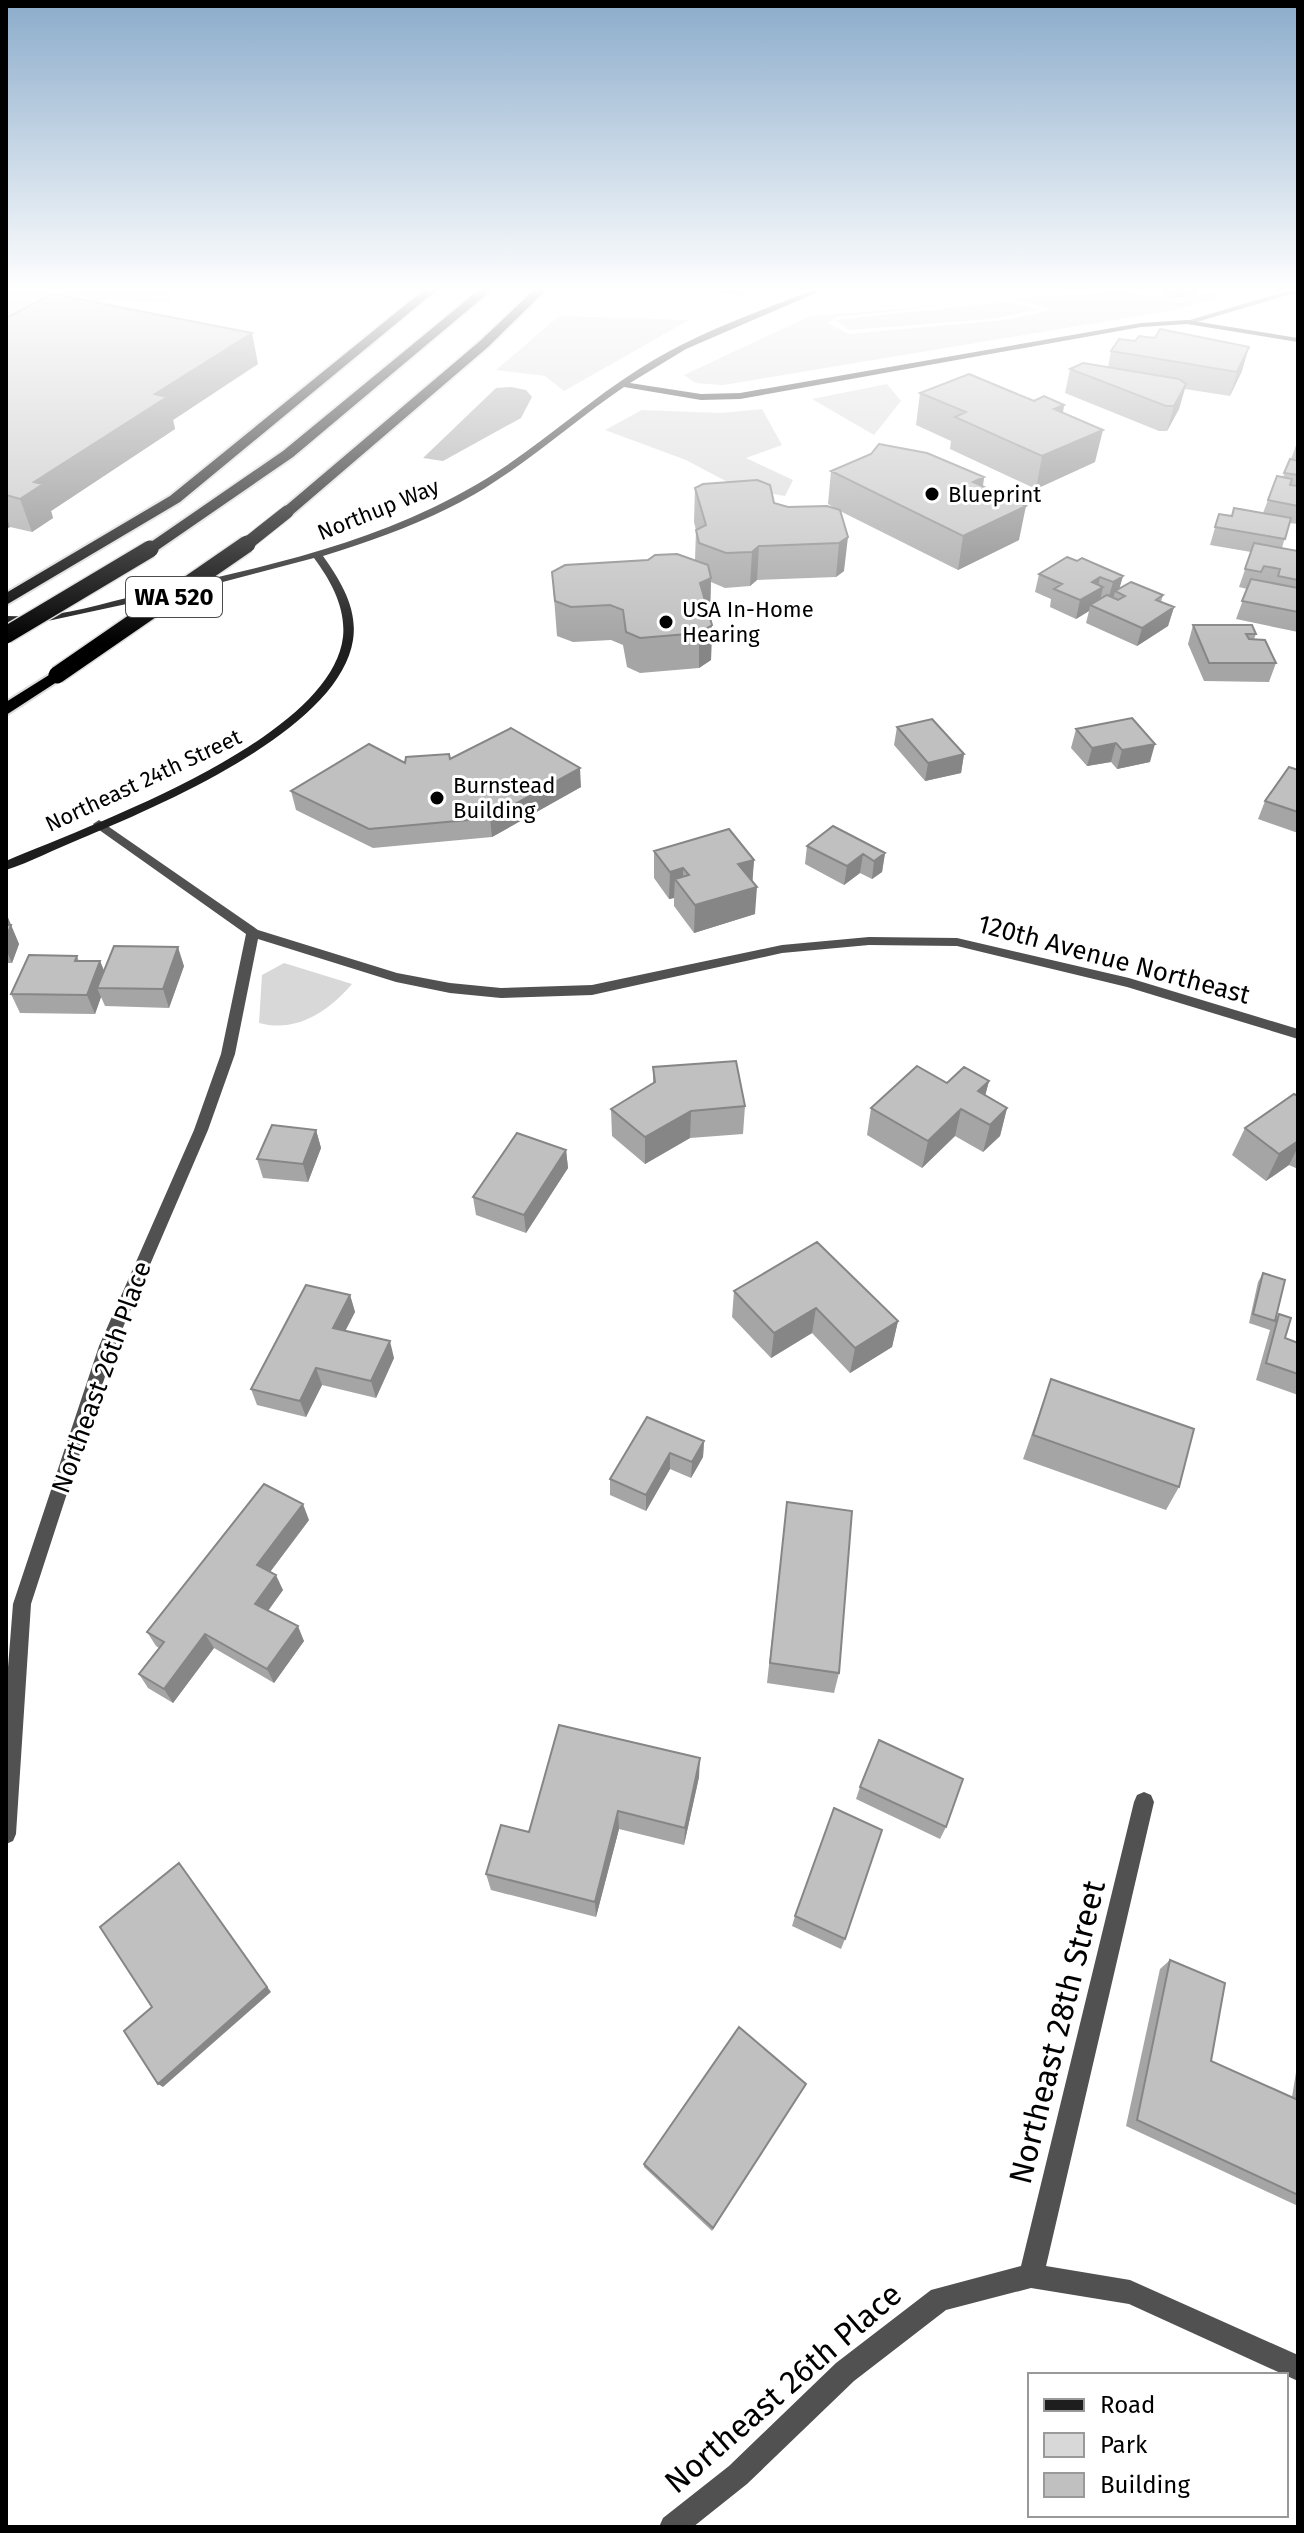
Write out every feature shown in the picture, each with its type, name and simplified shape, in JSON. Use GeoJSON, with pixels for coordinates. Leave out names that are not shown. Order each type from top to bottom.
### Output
{"type":"FeatureCollection","features":[{"type":"Feature","properties":{"kind":"highway"},"geometry":{"type":"LineString","coordinates":[[10,598],[144,520],[205,477],[290,407]]}},
{"type":"Feature","properties":{"kind":"highway","name":"WA 520"},"geometry":{"type":"LineString","coordinates":[[6,636],[150,549],[288,454],[343,407]]}},
{"type":"Feature","properties":{"kind":"highway","name":"WA 520"},"geometry":{"type":"LineString","coordinates":[[6,703],[57,675],[218,566],[410,407]]}},
{"type":"Feature","properties":{"kind":"highway"},"geometry":{"type":"LineString","coordinates":[[6,710],[57,675]]}},
{"type":"Feature","properties":{"kind":"street","name":"Northup Way"},"geometry":{"type":"LineString","coordinates":[[6,636],[43,619],[318,556],[446,505],[531,451],[591,407]]}},
{"type":"Feature","properties":{"kind":"street","name":"Northeast 24th Street"},"geometry":{"type":"LineString","coordinates":[[6,866],[210,774],[259,747],[303,714],[329,683],[345,651],[348,618],[340,588],[318,556]]}},
{"type":"Feature","properties":{"kind":"street","name":"Northup Way"},"geometry":{"type":"LineString","coordinates":[[6,619],[43,619]]}},
{"type":"Feature","properties":{"kind":"street","name":"120th Avenue Northeast"},"geometry":{"type":"LineString","coordinates":[[99,824],[253,933],[396,977],[501,993],[592,990],[782,949],[869,941],[957,942],[1129,983],[1298,1034]]}},
{"type":"Feature","properties":{"kind":"street","name":"Northeast 26th Place"},"geometry":{"type":"LineString","coordinates":[[6,1834],[22,1604],[107,1346],[201,1130],[228,1054],[253,933]]}},
{"type":"Feature","properties":{"kind":"street","name":"Northeast 28th Street"},"geometry":{"type":"LineString","coordinates":[[1031,2276],[1144,1802]]}},
{"type":"Feature","properties":{"kind":"street","name":"Northeast 26th Place"},"geometry":{"type":"LineString","coordinates":[[672,2527],[738,2475],[845,2372],[940,2299],[1031,2276]]}},
{"type":"Feature","properties":{"kind":"street"},"geometry":{"type":"LineString","coordinates":[[1031,2276],[1130,2292],[1298,2368]]}},
{"type":"Feature","properties":{"kind":"green space"},"geometry":{"type":"Polygon","coordinates":[[[826,407],[896,407],[874,435],[826,407]]]}},
{"type":"Feature","properties":{"kind":"green space"},"geometry":{"type":"Polygon","coordinates":[[[762,409],[782,445],[746,458],[793,480],[785,496],[739,488],[686,460],[605,430],[642,410],[721,413],[762,409]]]}},
{"type":"Feature","properties":{"kind":"green space"},"geometry":{"type":"Polygon","coordinates":[[[284,963],[352,984],[333,1003],[310,1018],[286,1025],[259,1023],[262,975],[284,963]]]}},
{"type":"Feature","properties":{"kind":"shaded area"},"geometry":{"type":"Polygon","coordinates":[[[476,407],[527,407],[521,418],[443,461],[423,458],[476,407]]]}},
{"type":"Feature","properties":{"kind":"building"},"geometry":{"type":"Polygon","coordinates":[[[6,407],[151,407],[34,482],[43,484],[20,499],[6,495],[6,407]]]}},
{"type":"Feature","properties":{"kind":"building"},"geometry":{"type":"Polygon","coordinates":[[[954,407],[1058,407],[1054,409],[1103,430],[1042,456],[955,417],[966,412],[954,407]]]}},
{"type":"Feature","properties":{"kind":"building"},"geometry":{"type":"Polygon","coordinates":[[[879,444],[927,453],[984,477],[973,482],[1026,506],[963,536],[831,471],[871,454],[879,444]]]}},
{"type":"Feature","properties":{"kind":"building"},"geometry":{"type":"Polygon","coordinates":[[[1290,459],[1298,461],[1298,475],[1284,473],[1290,459]]]}},
{"type":"Feature","properties":{"kind":"building"},"geometry":{"type":"Polygon","coordinates":[[[1277,476],[1292,479],[1290,485],[1298,486],[1298,506],[1268,500],[1277,476]]]}},
{"type":"Feature","properties":{"kind":"building"},"geometry":{"type":"Polygon","coordinates":[[[757,480],[770,485],[774,503],[788,507],[827,506],[840,510],[848,537],[839,543],[759,546],[752,552],[726,553],[699,543],[696,530],[706,525],[695,488],[703,484],[757,480]]]}},
{"type":"Feature","properties":{"kind":"building"},"geometry":{"type":"Polygon","coordinates":[[[1234,508],[1291,518],[1285,539],[1215,527],[1219,514],[1232,516],[1234,508]]]}},
{"type":"Feature","properties":{"kind":"building"},"geometry":{"type":"Polygon","coordinates":[[[1254,543],[1298,551],[1298,580],[1278,576],[1280,569],[1264,566],[1261,572],[1245,569],[1254,543]]]}},
{"type":"Feature","properties":{"kind":"building"},"geometry":{"type":"Polygon","coordinates":[[[677,554],[708,565],[711,578],[700,583],[712,625],[699,633],[640,638],[626,632],[623,610],[610,605],[571,607],[555,601],[552,572],[565,565],[648,560],[655,555],[677,554]]]}},
{"type":"Feature","properties":{"kind":"building"},"geometry":{"type":"Polygon","coordinates":[[[1067,557],[1077,561],[1082,558],[1123,576],[1113,582],[1100,577],[1092,582],[1103,587],[1080,600],[1054,589],[1062,584],[1039,574],[1067,557]]]}},
{"type":"Feature","properties":{"kind":"building"},"geometry":{"type":"Polygon","coordinates":[[[1251,579],[1298,588],[1298,612],[1242,601],[1251,579]]]}},
{"type":"Feature","properties":{"kind":"building"},"geometry":{"type":"Polygon","coordinates":[[[1131,582],[1163,595],[1156,600],[1174,607],[1142,628],[1090,605],[1107,595],[1118,600],[1125,596],[1115,591],[1131,582]]]}},
{"type":"Feature","properties":{"kind":"building"},"geometry":{"type":"Polygon","coordinates":[[[1193,625],[1252,625],[1256,634],[1246,634],[1249,639],[1265,640],[1276,663],[1209,663],[1193,625]]]}},
{"type":"Feature","properties":{"kind":"building"},"geometry":{"type":"Polygon","coordinates":[[[1132,718],[1155,744],[1122,750],[1116,743],[1092,748],[1076,729],[1132,718]]]}},
{"type":"Feature","properties":{"kind":"building"},"geometry":{"type":"Polygon","coordinates":[[[932,719],[964,754],[928,763],[897,727],[932,719]]]}},
{"type":"Feature","properties":{"kind":"building","name":"Burnstead Building"},"geometry":{"type":"Polygon","coordinates":[[[511,728],[580,768],[490,818],[369,829],[291,791],[369,744],[405,763],[406,757],[449,754],[450,759],[511,728]]]}},
{"type":"Feature","properties":{"kind":"building"},"geometry":{"type":"Polygon","coordinates":[[[1289,767],[1298,770],[1298,812],[1265,801],[1289,767]]]}},
{"type":"Feature","properties":{"kind":"building"},"geometry":{"type":"Polygon","coordinates":[[[833,826],[885,853],[874,861],[863,854],[847,866],[807,846],[833,826]]]}},
{"type":"Feature","properties":{"kind":"building"},"geometry":{"type":"Polygon","coordinates":[[[729,829],[754,860],[738,864],[757,887],[695,905],[675,879],[689,875],[683,868],[670,872],[654,851],[729,829]]]}},
{"type":"Feature","properties":{"kind":"building"},"geometry":{"type":"Polygon","coordinates":[[[114,946],[178,947],[163,989],[97,988],[114,946]]]}},
{"type":"Feature","properties":{"kind":"building"},"geometry":{"type":"Polygon","coordinates":[[[29,955],[77,956],[75,961],[100,961],[87,995],[11,994],[29,955]]]}},
{"type":"Feature","properties":{"kind":"building"},"geometry":{"type":"Polygon","coordinates":[[[736,1061],[745,1106],[691,1111],[645,1137],[611,1109],[655,1082],[653,1067],[736,1061]]]}},
{"type":"Feature","properties":{"kind":"building"},"geometry":{"type":"Polygon","coordinates":[[[917,1066],[947,1083],[964,1067],[989,1081],[978,1091],[1007,1108],[990,1125],[961,1109],[928,1141],[871,1108],[917,1066]]]}},
{"type":"Feature","properties":{"kind":"building"},"geometry":{"type":"Polygon","coordinates":[[[1294,1094],[1298,1096],[1298,1141],[1279,1154],[1245,1128],[1294,1094]]]}},
{"type":"Feature","properties":{"kind":"building"},"geometry":{"type":"Polygon","coordinates":[[[272,1125],[316,1130],[303,1164],[257,1159],[272,1125]]]}},
{"type":"Feature","properties":{"kind":"building"},"geometry":{"type":"Polygon","coordinates":[[[517,1133],[566,1150],[524,1215],[473,1197],[517,1133]]]}},
{"type":"Feature","properties":{"kind":"building"},"geometry":{"type":"Polygon","coordinates":[[[817,1242],[898,1321],[855,1348],[816,1308],[774,1333],[734,1291],[817,1242]]]}},
{"type":"Feature","properties":{"kind":"building"},"geometry":{"type":"Polygon","coordinates":[[[1263,1273],[1285,1280],[1275,1321],[1253,1314],[1263,1273]]]}},
{"type":"Feature","properties":{"kind":"building"},"geometry":{"type":"Polygon","coordinates":[[[306,1285],[350,1295],[333,1328],[390,1341],[371,1381],[316,1368],[300,1401],[251,1389],[306,1285]]]}},
{"type":"Feature","properties":{"kind":"building"},"geometry":{"type":"Polygon","coordinates":[[[1279,1314],[1291,1318],[1285,1338],[1298,1343],[1298,1374],[1266,1363],[1279,1314]]]}},
{"type":"Feature","properties":{"kind":"building"},"geometry":{"type":"Polygon","coordinates":[[[1051,1379],[1194,1429],[1179,1487],[1033,1435],[1051,1379]]]}},
{"type":"Feature","properties":{"kind":"building"},"geometry":{"type":"Polygon","coordinates":[[[647,1417],[704,1441],[692,1462],[670,1453],[646,1495],[610,1479],[647,1417]]]}},
{"type":"Feature","properties":{"kind":"building"},"geometry":{"type":"Polygon","coordinates":[[[264,1484],[303,1504],[257,1565],[276,1575],[255,1604],[298,1626],[267,1669],[205,1634],[164,1689],[139,1674],[164,1642],[147,1632],[264,1484]]]}},
{"type":"Feature","properties":{"kind":"building"},"geometry":{"type":"Polygon","coordinates":[[[787,1502],[852,1511],[839,1673],[770,1663],[787,1502]]]}},
{"type":"Feature","properties":{"kind":"building"},"geometry":{"type":"Polygon","coordinates":[[[559,1725],[700,1758],[685,1828],[618,1811],[595,1902],[486,1874],[501,1825],[529,1832],[559,1725]]]}},
{"type":"Feature","properties":{"kind":"building"},"geometry":{"type":"Polygon","coordinates":[[[879,1740],[963,1779],[946,1827],[860,1787],[879,1740]]]}},
{"type":"Feature","properties":{"kind":"building"},"geometry":{"type":"Polygon","coordinates":[[[834,1808],[882,1830],[845,1939],[795,1916],[834,1808]]]}},
{"type":"Feature","properties":{"kind":"building"},"geometry":{"type":"Polygon","coordinates":[[[179,1863],[267,1987],[158,2084],[124,2031],[152,2007],[100,1927],[179,1863]]]}},
{"type":"Feature","properties":{"kind":"building"},"geometry":{"type":"Polygon","coordinates":[[[1170,1960],[1225,1983],[1211,2061],[1298,2100],[1298,2195],[1137,2120],[1170,1960]]]}},
{"type":"Feature","properties":{"kind":"building"},"geometry":{"type":"Polygon","coordinates":[[[739,2027],[806,2084],[713,2228],[644,2164],[739,2027]]]}},
{"type":"Feature","properties":{"kind":"place","name":"Blueprint"},"geometry":{"type":"Point","coordinates":[932,494]}},
{"type":"Feature","properties":{"kind":"place","name":"USA In-Home Hearing"},"geometry":{"type":"Point","coordinates":[666,622]}},
{"type":"Feature","properties":{"kind":"place","name":"Burnstead Building"},"geometry":{"type":"Point","coordinates":[437,798]}}]}
